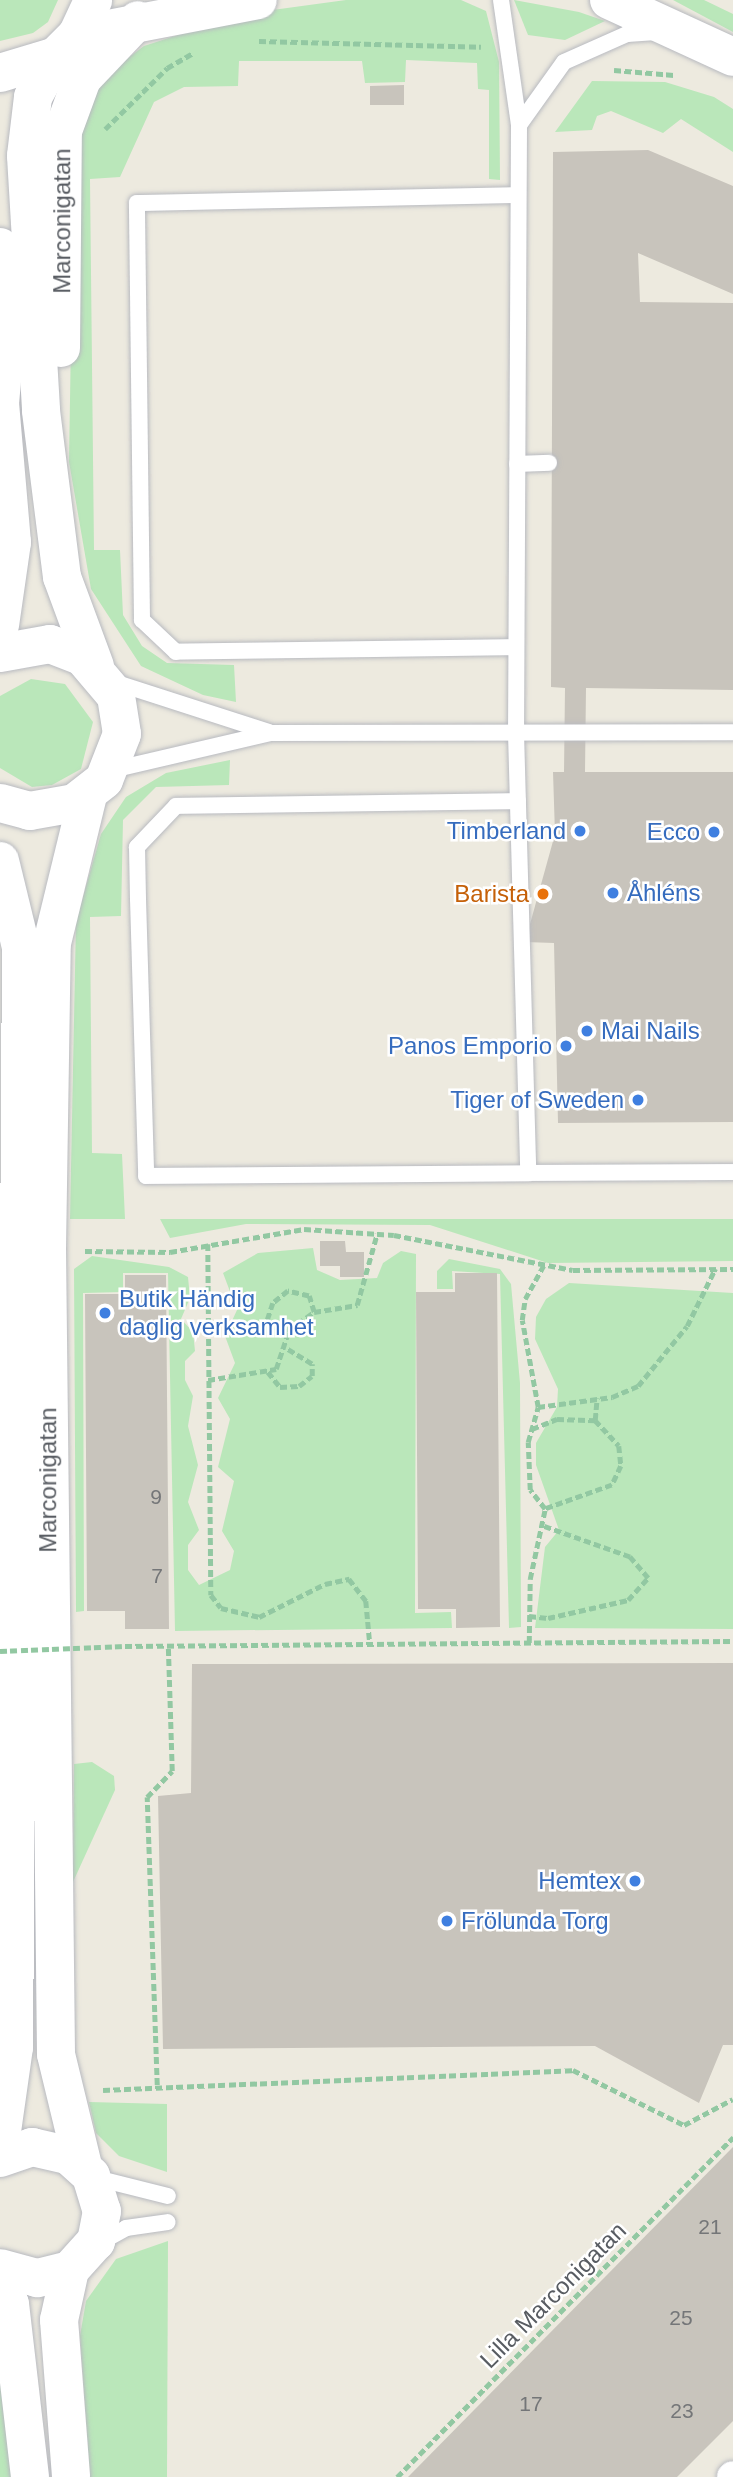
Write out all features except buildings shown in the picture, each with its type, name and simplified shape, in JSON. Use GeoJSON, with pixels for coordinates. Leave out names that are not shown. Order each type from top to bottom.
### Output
{"type":"FeatureCollection","features":[{"type":"Feature","properties":{"kind":"street","name":"Marconigatan"},"geometry":{"type":"LineString","coordinates":[[81,2259],[103,2211],[87,2171],[56,2054],[47,1249],[52,943],[121,715],[62,577],[50,446],[41,411],[26,156],[33,97],[93,0]]}},
{"type":"Feature","properties":{"kind":"street"},"geometry":{"type":"LineString","coordinates":[[0,73],[138,20],[258,0]]}},
{"type":"Feature","properties":{"kind":"street"},"geometry":{"type":"LineString","coordinates":[[609,0],[682,29],[733,57]]}},
{"type":"Feature","properties":{"kind":"street","name":"Marconigatan"},"geometry":{"type":"LineString","coordinates":[[50,446],[61,409],[63,131],[82,79],[138,20]]}},
{"type":"Feature","properties":{"kind":"street"},"geometry":{"type":"LineString","coordinates":[[0,247],[2,511],[12,542],[0,625]]}},
{"type":"Feature","properties":{"kind":"street"},"geometry":{"type":"LineString","coordinates":[[0,653],[50,644],[101,673]]}},
{"type":"Feature","properties":{"kind":"street"},"geometry":{"type":"LineString","coordinates":[[0,803],[45,811],[99,783]]}},
{"type":"Feature","properties":{"kind":"street","name":"Marconigatan"},"geometry":{"type":"LineString","coordinates":[[0,861],[21,947],[14,2047],[0,2145]]}},
{"type":"Feature","properties":{"kind":"street"},"geometry":{"type":"LineString","coordinates":[[0,2158],[42,2147],[87,2171]]}},
{"type":"Feature","properties":{"kind":"street"},"geometry":{"type":"LineString","coordinates":[[0,2267],[37,2278],[81,2259]]}},
{"type":"Feature","properties":{"kind":"street"},"geometry":{"type":"LineString","coordinates":[[71,2477],[59,2320],[81,2259]]}},
{"type":"Feature","properties":{"kind":"street"},"geometry":{"type":"LineString","coordinates":[[0,2277],[10,2304],[30,2477]]}},
{"type":"Feature","properties":{"kind":"lane"},"geometry":{"type":"LineString","coordinates":[[501,0],[512,52],[519,125],[516,733],[528,1173]]}},
{"type":"Feature","properties":{"kind":"lane"},"geometry":{"type":"LineString","coordinates":[[519,125],[564,62],[627,34],[682,29]]}},
{"type":"Feature","properties":{"kind":"lane"},"geometry":{"type":"LineString","coordinates":[[516,647],[176,652],[142,620],[137,203],[517,195]]}},
{"type":"Feature","properties":{"kind":"lane"},"geometry":{"type":"LineString","coordinates":[[517,464],[549,463]]}},
{"type":"Feature","properties":{"kind":"lane"},"geometry":{"type":"LineString","coordinates":[[101,673],[271,733]]}},
{"type":"Feature","properties":{"kind":"lane"},"geometry":{"type":"LineString","coordinates":[[99,783],[271,733],[733,732]]}},
{"type":"Feature","properties":{"kind":"lane"},"geometry":{"type":"LineString","coordinates":[[518,801],[176,806],[137,847],[146,1176],[733,1172]]}},
{"type":"Feature","properties":{"kind":"lane"},"geometry":{"type":"LineString","coordinates":[[87,2171],[168,2196]]}},
{"type":"Feature","properties":{"kind":"lane"},"geometry":{"type":"LineString","coordinates":[[81,2259],[126,2228],[168,2222]]}},
{"type":"Feature","properties":{"kind":"path"},"geometry":{"type":"LineString","coordinates":[[254,41],[512,52]]}},
{"type":"Feature","properties":{"kind":"path"},"geometry":{"type":"LineString","coordinates":[[63,131],[104,130],[167,68],[198,51]]}},
{"type":"Feature","properties":{"kind":"path"},"geometry":{"type":"LineString","coordinates":[[564,62],[684,77]]}},
{"type":"Feature","properties":{"kind":"path"},"geometry":{"type":"LineString","coordinates":[[70,1251],[170,1252],[304,1229],[377,1234],[543,1266],[733,1269]]}},
{"type":"Feature","properties":{"kind":"path"},"geometry":{"type":"LineString","coordinates":[[208,1380],[268,1372],[287,1349],[289,1330],[314,1312],[357,1305],[377,1234]]}},
{"type":"Feature","properties":{"kind":"path"},"geometry":{"type":"LineString","coordinates":[[208,1244],[211,1595],[221,1608],[259,1617],[325,1584],[349,1579],[366,1601],[370,1644]]}},
{"type":"Feature","properties":{"kind":"path"},"geometry":{"type":"LineString","coordinates":[[529,1643],[529,1616],[545,1509],[530,1490],[532,1429],[538,1406],[522,1320],[525,1299],[543,1266]]}},
{"type":"Feature","properties":{"kind":"path"},"geometry":{"type":"LineString","coordinates":[[538,1406],[597,1398],[638,1386],[663,1362],[715,1269]]}},
{"type":"Feature","properties":{"kind":"path"},"geometry":{"type":"LineString","coordinates":[[289,1330],[269,1325],[277,1298],[301,1290],[314,1312]]}},
{"type":"Feature","properties":{"kind":"path"},"geometry":{"type":"LineString","coordinates":[[268,1372],[280,1387],[299,1386],[312,1376],[312,1364],[287,1349]]}},
{"type":"Feature","properties":{"kind":"path"},"geometry":{"type":"LineString","coordinates":[[594,1420],[597,1398]]}},
{"type":"Feature","properties":{"kind":"path"},"geometry":{"type":"LineString","coordinates":[[532,1429],[557,1419],[594,1420],[619,1446],[621,1466],[612,1485],[545,1509]]}},
{"type":"Feature","properties":{"kind":"path"},"geometry":{"type":"LineString","coordinates":[[529,1616],[548,1618],[628,1600],[648,1578],[630,1557],[542,1526]]}},
{"type":"Feature","properties":{"kind":"path"},"geometry":{"type":"LineString","coordinates":[[0,1651],[125,1646],[733,1641]]}},
{"type":"Feature","properties":{"kind":"path"},"geometry":{"type":"LineString","coordinates":[[157,2085],[147,1797],[172,1771],[168,1646]]}},
{"type":"Feature","properties":{"kind":"path"},"geometry":{"type":"LineString","coordinates":[[113,2089],[157,2085],[573,2070],[684,2125],[733,2099]]}},
{"type":"Feature","properties":{"kind":"path","name":"Lilla Marconigatan"},"geometry":{"type":"LineString","coordinates":[[397,2477],[733,2137]]}},
{"type":"Feature","properties":{"kind":"green space"},"geometry":{"type":"Polygon","coordinates":[[[0,0],[58,0],[48,22],[33,33],[0,41],[0,0]]]}},
{"type":"Feature","properties":{"kind":"green space"},"geometry":{"type":"Polygon","coordinates":[[[346,0],[461,0],[486,11],[499,62],[500,180],[489,179],[489,90],[478,89],[477,63],[406,60],[405,82],[365,83],[362,61],[239,61],[238,86],[184,87],[154,102],[120,177],[90,179],[94,550],[120,550],[123,615],[142,646],[167,663],[234,665],[236,702],[203,695],[141,666],[91,589],[69,462],[74,151],[100,79],[144,46],[243,14],[346,0]]]}},
{"type":"Feature","properties":{"kind":"green space"},"geometry":{"type":"Polygon","coordinates":[[[514,0],[579,12],[605,21],[565,40],[528,35],[514,0]]]}},
{"type":"Feature","properties":{"kind":"green space"},"geometry":{"type":"Polygon","coordinates":[[[673,0],[704,0],[733,14],[733,32],[673,0]]]}},
{"type":"Feature","properties":{"kind":"green space"},"geometry":{"type":"Polygon","coordinates":[[[592,81],[665,82],[714,97],[733,109],[733,152],[681,119],[663,133],[611,111],[597,116],[592,130],[555,132],[592,81]]]}},
{"type":"Feature","properties":{"kind":"green space"},"geometry":{"type":"Polygon","coordinates":[[[31,679],[65,684],[93,722],[81,769],[52,785],[32,787],[0,768],[0,696],[31,679]]]}},
{"type":"Feature","properties":{"kind":"green space"},"geometry":{"type":"Polygon","coordinates":[[[230,760],[229,785],[156,787],[123,820],[121,916],[90,917],[92,1153],[122,1154],[125,1219],[70,1219],[76,921],[101,834],[126,797],[166,773],[230,760]]]}},
{"type":"Feature","properties":{"kind":"green space"},"geometry":{"type":"Polygon","coordinates":[[[160,1219],[733,1219],[733,1261],[548,1263],[430,1225],[246,1224],[170,1238],[160,1219]]]}},
{"type":"Feature","properties":{"kind":"green space"},"geometry":{"type":"Polygon","coordinates":[[[313,1248],[317,1270],[340,1280],[377,1278],[383,1263],[401,1251],[416,1254],[415,1613],[451,1612],[452,1628],[175,1631],[168,1273],[123,1273],[123,1292],[83,1293],[84,1611],[76,1612],[74,1269],[92,1256],[169,1267],[188,1277],[190,1298],[181,1319],[193,1332],[195,1351],[185,1361],[185,1380],[193,1396],[188,1426],[198,1465],[188,1502],[199,1530],[188,1545],[188,1570],[199,1585],[230,1570],[234,1551],[222,1531],[234,1481],[218,1467],[230,1419],[218,1398],[235,1363],[225,1336],[237,1310],[223,1273],[258,1253],[313,1248]]]}},
{"type":"Feature","properties":{"kind":"green space"},"geometry":{"type":"Polygon","coordinates":[[[449,1259],[500,1269],[511,1284],[520,1383],[521,1627],[509,1628],[500,1274],[452,1271],[453,1289],[437,1289],[437,1271],[449,1259]]]}},
{"type":"Feature","properties":{"kind":"green space"},"geometry":{"type":"Polygon","coordinates":[[[569,1283],[733,1293],[733,1629],[535,1628],[545,1547],[559,1530],[536,1465],[536,1443],[557,1407],[558,1389],[535,1339],[536,1317],[546,1299],[569,1283]]]}},
{"type":"Feature","properties":{"kind":"green space"},"geometry":{"type":"Polygon","coordinates":[[[92,1762],[114,1776],[115,1790],[73,1882],[74,1764],[92,1762]]]}},
{"type":"Feature","properties":{"kind":"green space"},"geometry":{"type":"Polygon","coordinates":[[[89,2102],[167,2104],[167,2172],[119,2156],[96,2133],[89,2102]]]}},
{"type":"Feature","properties":{"kind":"green space"},"geometry":{"type":"Polygon","coordinates":[[[168,2241],[167,2477],[90,2477],[80,2336],[86,2301],[116,2259],[168,2241]]]}},
{"type":"Feature","properties":{"kind":"green space"},"geometry":{"type":"Polygon","coordinates":[[[0,2328],[20,2477],[0,2477],[0,2328]]]}},
{"type":"Feature","properties":{"kind":"place","name":"Timberland"},"geometry":{"type":"Point","coordinates":[580,831]}},
{"type":"Feature","properties":{"kind":"place","name":"Ecco"},"geometry":{"type":"Point","coordinates":[714,832]}},
{"type":"Feature","properties":{"kind":"place","name":"Åhléns"},"geometry":{"type":"Point","coordinates":[613,893]}},
{"type":"Feature","properties":{"kind":"place","name":"Barista"},"geometry":{"type":"Point","coordinates":[543,894]}},
{"type":"Feature","properties":{"kind":"place","name":"Mai Nails"},"geometry":{"type":"Point","coordinates":[587,1031]}},
{"type":"Feature","properties":{"kind":"place","name":"Panos Emporio"},"geometry":{"type":"Point","coordinates":[566,1046]}},
{"type":"Feature","properties":{"kind":"place","name":"Tiger of Sweden"},"geometry":{"type":"Point","coordinates":[638,1100]}},
{"type":"Feature","properties":{"kind":"place","name":"Butik Händig daglig verksamhet"},"geometry":{"type":"Point","coordinates":[105,1313]}},
{"type":"Feature","properties":{"kind":"place","name":"Hemtex"},"geometry":{"type":"Point","coordinates":[635,1881]}},
{"type":"Feature","properties":{"kind":"place","name":"Frölunda Torg"},"geometry":{"type":"Point","coordinates":[447,1921]}}]}
